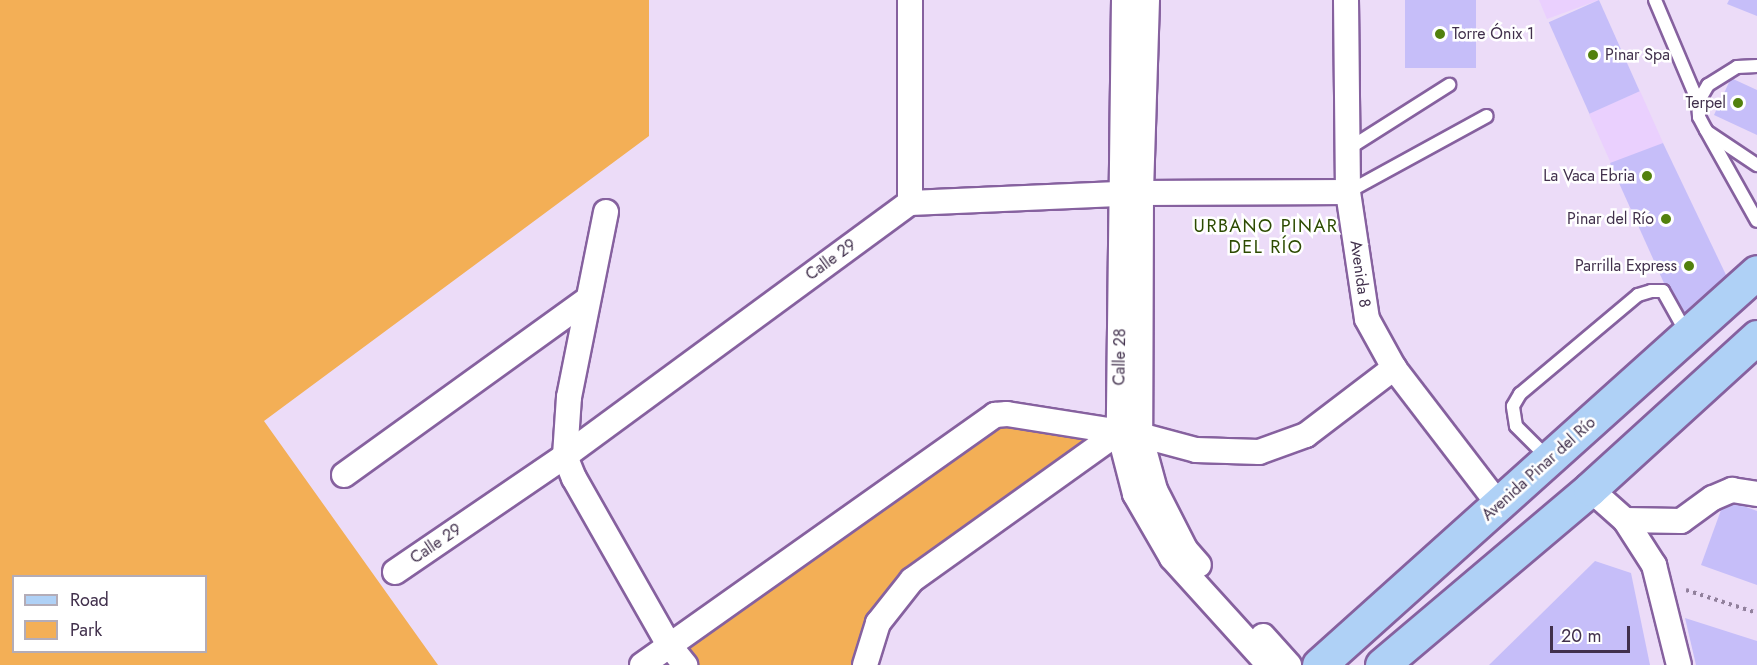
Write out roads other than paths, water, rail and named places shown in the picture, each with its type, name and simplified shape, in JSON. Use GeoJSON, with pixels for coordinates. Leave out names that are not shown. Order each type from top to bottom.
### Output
{"type":"FeatureCollection","features":[{"type":"Feature","properties":{"kind":"main road","name":"Avenida Pinar del Río"},"geometry":{"type":"LineString","coordinates":[[1319,665],[1757,272]]}},
{"type":"Feature","properties":{"kind":"main road"},"geometry":{"type":"LineString","coordinates":[[1382,665],[1590,489],[1757,337]]}},
{"type":"Feature","properties":{"kind":"street"},"geometry":{"type":"LineString","coordinates":[[910,0],[910,203],[1132,194],[1348,192]]}},
{"type":"Feature","properties":{"kind":"street","name":"Calle 28"},"geometry":{"type":"LineString","coordinates":[[1124,0],[1132,194],[1130,434],[1135,494],[1172,558],[1269,665]]}},
{"type":"Feature","properties":{"kind":"street","name":"Calle 28"},"geometry":{"type":"LineString","coordinates":[[1132,194],[1147,0]]}},
{"type":"Feature","properties":{"kind":"street","name":"Avenida 8"},"geometry":{"type":"LineString","coordinates":[[1347,0],[1348,192],[1367,319],[1394,368],[1499,505]]}},
{"type":"Feature","properties":{"kind":"street","name":"Calle 29"},"geometry":{"type":"LineString","coordinates":[[395,572],[565,456],[910,203]]}},
{"type":"Feature","properties":{"kind":"street"},"geometry":{"type":"LineString","coordinates":[[606,212],[568,397],[565,456],[574,478],[669,645],[685,665]]}},
{"type":"Feature","properties":{"kind":"street"},"geometry":{"type":"LineString","coordinates":[[344,475],[588,299]]}},
{"type":"Feature","properties":{"kind":"street"},"geometry":{"type":"LineString","coordinates":[[642,665],[995,416],[1007,414],[1130,434],[1196,450],[1259,452],[1306,435],[1394,368]]}},
{"type":"Feature","properties":{"kind":"street"},"geometry":{"type":"LineString","coordinates":[[865,665],[878,623],[912,580],[1130,434]]}},
{"type":"Feature","properties":{"kind":"street","name":"Calle 28"},"geometry":{"type":"LineString","coordinates":[[1130,434],[1185,549],[1289,665]]}},
{"type":"Feature","properties":{"kind":"street"},"geometry":{"type":"LineString","coordinates":[[1590,489],[1625,520],[1654,565],[1679,665]]}},
{"type":"Feature","properties":{"kind":"street"},"geometry":{"type":"LineString","coordinates":[[1625,520],[1681,521],[1713,498],[1732,490],[1757,494]]}},
{"type":"Feature","properties":{"kind":"lane"},"geometry":{"type":"LineString","coordinates":[[1655,0],[1698,102],[1699,117],[1757,221]]}},
{"type":"Feature","properties":{"kind":"lane"},"geometry":{"type":"LineString","coordinates":[[1698,102],[1708,85],[1737,67],[1757,66]]}},
{"type":"Feature","properties":{"kind":"lane"},"geometry":{"type":"LineString","coordinates":[[1348,149],[1449,85]]}},
{"type":"Feature","properties":{"kind":"lane"},"geometry":{"type":"LineString","coordinates":[[1348,192],[1487,116]]}},
{"type":"Feature","properties":{"kind":"lane"},"geometry":{"type":"LineString","coordinates":[[1706,130],[1757,165]]}},
{"type":"Feature","properties":{"kind":"lane"},"geometry":{"type":"LineString","coordinates":[[1550,459],[1516,426],[1514,406],[1520,394],[1638,295],[1651,291],[1663,291],[1688,335]]}},
{"type":"Feature","properties":{"kind":"place","name":"Torre Ónix 1"},"geometry":{"type":"Point","coordinates":[1440,34]}},
{"type":"Feature","properties":{"kind":"place","name":"Pinar Spa"},"geometry":{"type":"Point","coordinates":[1593,55]}},
{"type":"Feature","properties":{"kind":"place","name":"Terpel"},"geometry":{"type":"Point","coordinates":[1738,103]}},
{"type":"Feature","properties":{"kind":"place","name":"La Vaca Ebria"},"geometry":{"type":"Point","coordinates":[1647,176]}},
{"type":"Feature","properties":{"kind":"place","name":"Pinar del Río"},"geometry":{"type":"Point","coordinates":[1666,219]}},
{"type":"Feature","properties":{"kind":"place","name":"Parrilla Express"},"geometry":{"type":"Point","coordinates":[1689,266]}},
{"type":"Feature","properties":{"kind":"district","name":"URBANO PINAR DEL RÍO"},"geometry":{"type":"Point","coordinates":[1266,237]}}]}
